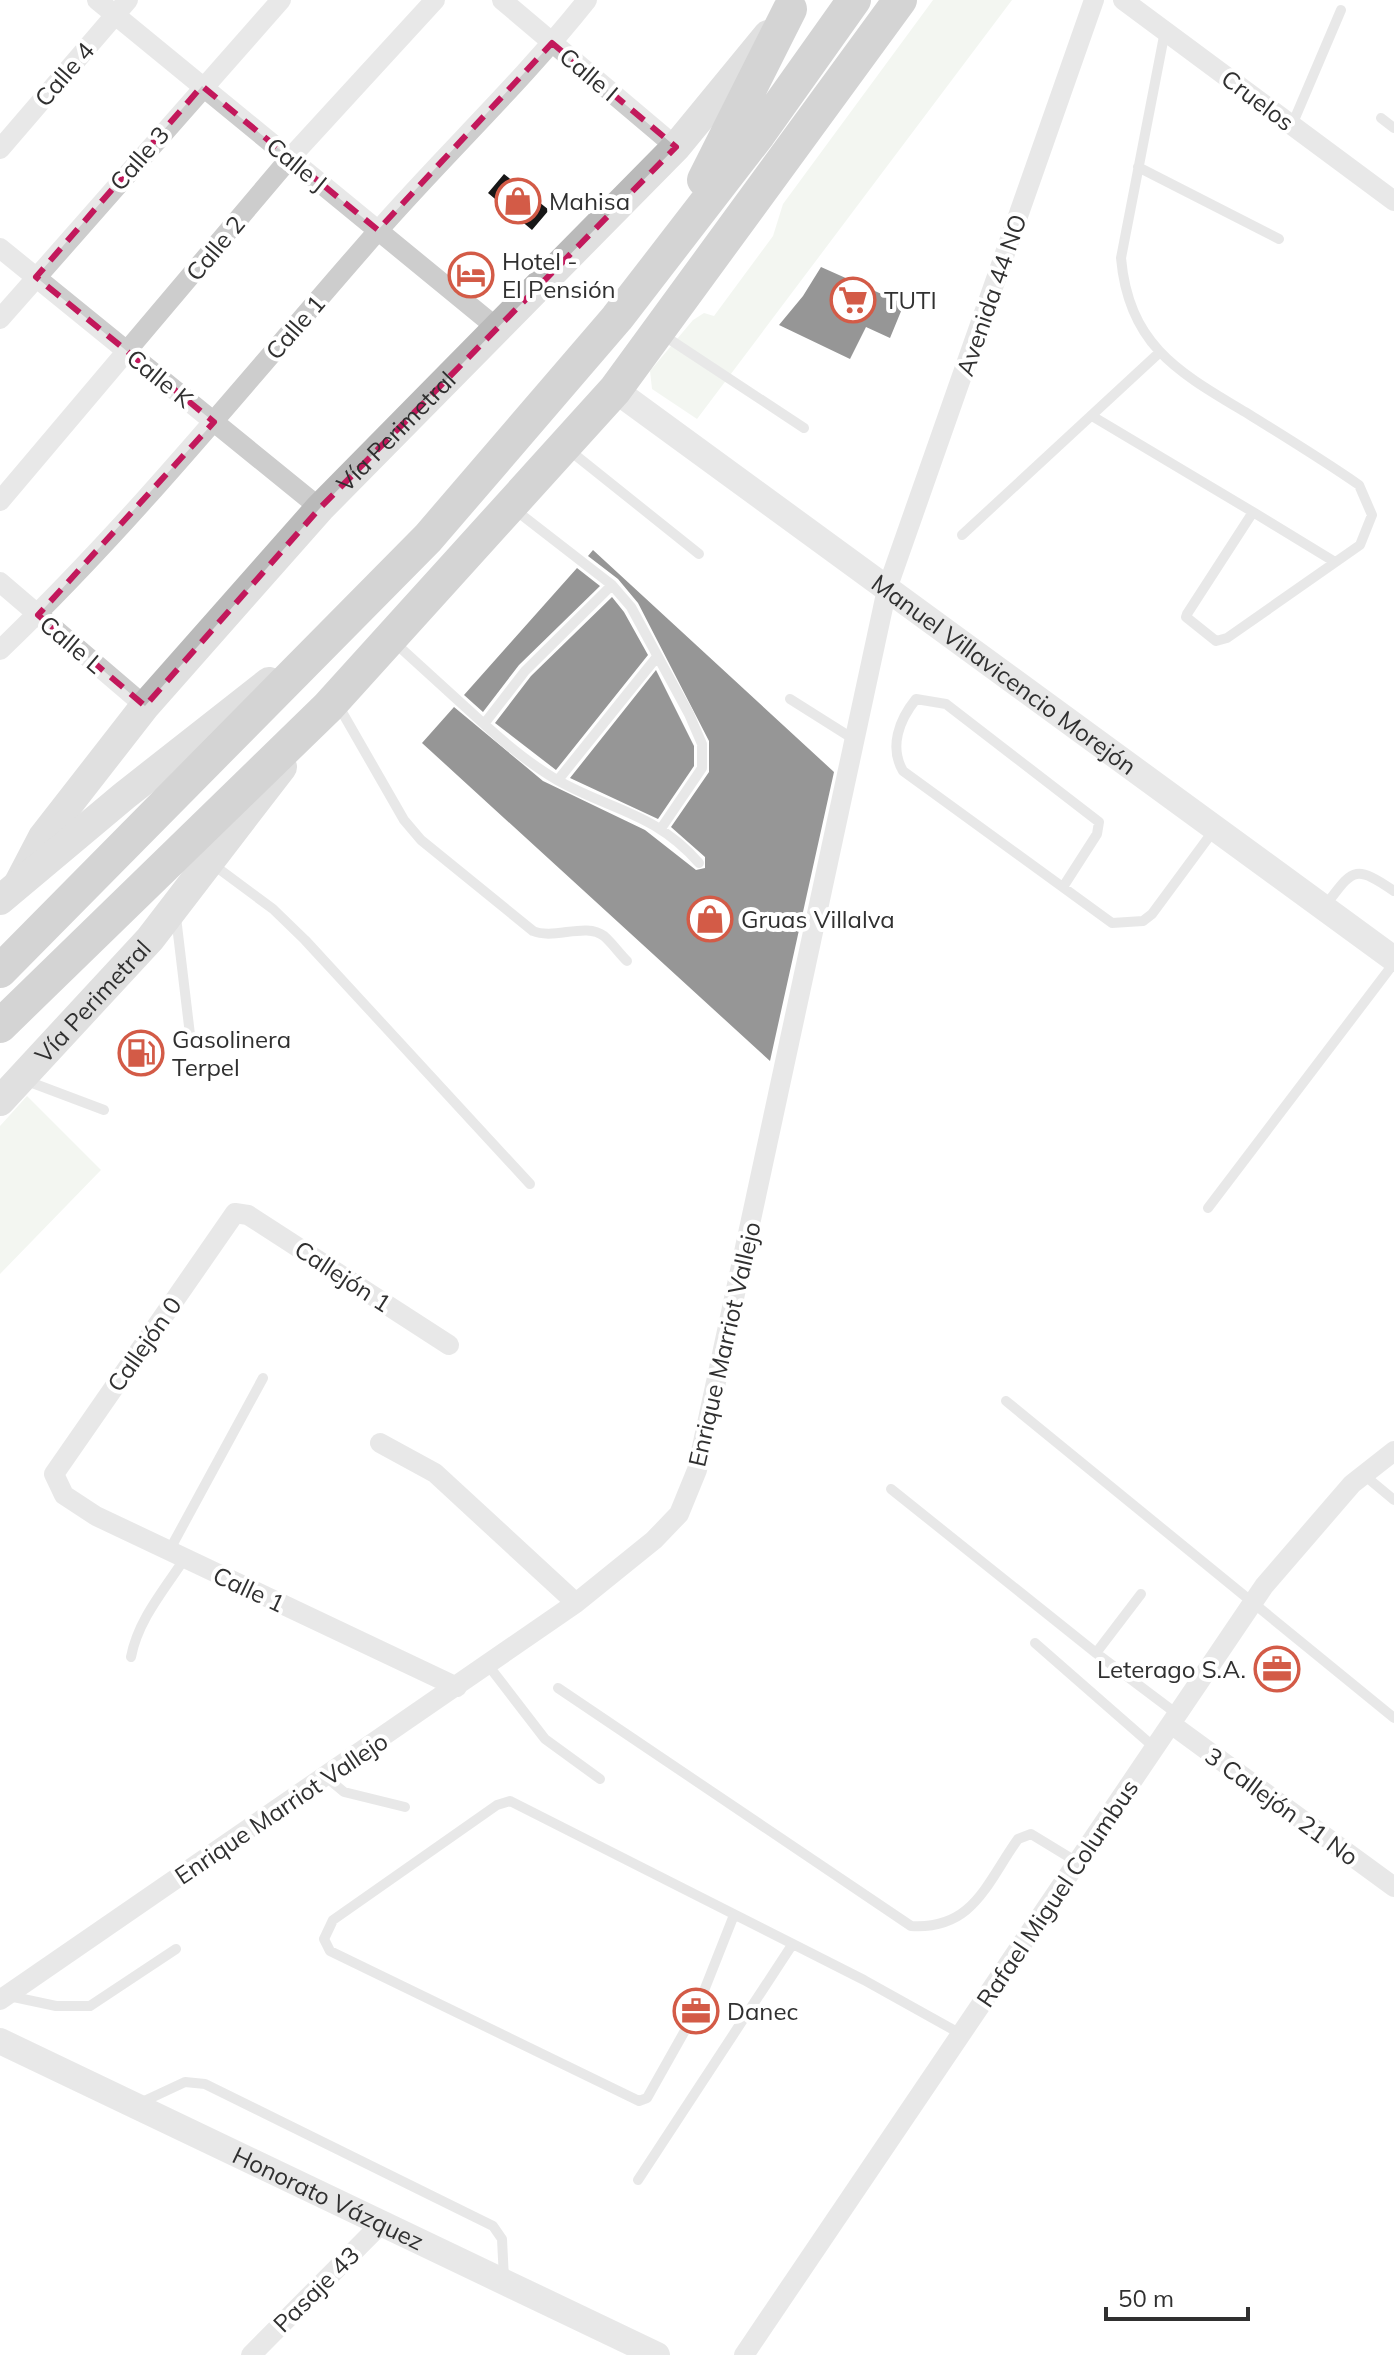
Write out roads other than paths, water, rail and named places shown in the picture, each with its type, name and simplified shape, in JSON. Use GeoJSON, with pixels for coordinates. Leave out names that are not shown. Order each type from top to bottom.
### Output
{"type":"FeatureCollection","features":[{"type":"Feature","properties":{"kind":"highway","name":"Vía Perimetral"},"geometry":{"type":"LineString","coordinates":[[0,971],[428,538],[580,363],[759,134],[854,0]]}},
{"type":"Feature","properties":{"kind":"highway","name":"Vía Perimetral"},"geometry":{"type":"LineString","coordinates":[[0,1026],[331,703],[615,390],[900,0]]}},
{"type":"Feature","properties":{"kind":"highway"},"geometry":{"type":"LineString","coordinates":[[673,245],[793,4]]}},
{"type":"Feature","properties":{"kind":"main road","name":"Vía Perimetral"},"geometry":{"type":"LineString","coordinates":[[10,892],[43,837],[145,706],[320,508],[676,147],[793,4]]}},
{"type":"Feature","properties":{"kind":"main road","name":"Vía Perimetral"},"geometry":{"type":"LineString","coordinates":[[10,892],[136,786],[352,617]]}},
{"type":"Feature","properties":{"kind":"main road","name":"Vía Perimetral"},"geometry":{"type":"LineString","coordinates":[[0,1101],[150,939],[331,703]]}},
{"type":"Feature","properties":{"kind":"street","name":"Calle J"},"geometry":{"type":"LineString","coordinates":[[97,0],[122,7],[202,86],[497,328]]}},
{"type":"Feature","properties":{"kind":"street","name":"Calle 3"},"geometry":{"type":"LineString","coordinates":[[0,319],[202,86],[281,0]]}},
{"type":"Feature","properties":{"kind":"street","name":"Calle 2"},"geometry":{"type":"LineString","coordinates":[[0,501],[290,158],[435,0]]}},
{"type":"Feature","properties":{"kind":"street","name":"Calle I"},"geometry":{"type":"LineString","coordinates":[[502,0],[676,147]]}},
{"type":"Feature","properties":{"kind":"street","name":"Calle 1"},"geometry":{"type":"LineString","coordinates":[[0,650],[38,615],[214,422],[378,230],[552,43],[587,0]]}},
{"type":"Feature","properties":{"kind":"street","name":"Avenida 44 NO"},"geometry":{"type":"LineString","coordinates":[[887,589],[1094,0]]}},
{"type":"Feature","properties":{"kind":"street","name":"Cruelos"},"geometry":{"type":"LineString","coordinates":[[1123,0],[1394,201]]}},
{"type":"Feature","properties":{"kind":"street","name":"Calle 4"},"geometry":{"type":"LineString","coordinates":[[0,149],[122,7]]}},
{"type":"Feature","properties":{"kind":"street","name":"Calle K"},"geometry":{"type":"LineString","coordinates":[[0,248],[320,508]]}},
{"type":"Feature","properties":{"kind":"street","name":"Manuel Villavicencio Morejón"},"geometry":{"type":"LineString","coordinates":[[615,390],[1394,961]]}},
{"type":"Feature","properties":{"kind":"street","name":"Calle L"},"geometry":{"type":"LineString","coordinates":[[0,582],[145,706]]}},
{"type":"Feature","properties":{"kind":"street","name":"Enrique Marriot Vallejo"},"geometry":{"type":"LineString","coordinates":[[4,1997],[576,1603],[654,1540],[679,1514],[697,1470],[887,589]]}},
{"type":"Feature","properties":{"kind":"street","name":"Callejón 1"},"geometry":{"type":"LineString","coordinates":[[235,1213],[248,1215],[449,1345]]}},
{"type":"Feature","properties":{"kind":"street","name":"Callejón 0"},"geometry":{"type":"LineString","coordinates":[[54,1474],[235,1213]]}},
{"type":"Feature","properties":{"kind":"street"},"geometry":{"type":"LineString","coordinates":[[380,1443],[435,1473],[576,1603]]}},
{"type":"Feature","properties":{"kind":"street","name":"Rafael Miguel Columbus"},"geometry":{"type":"LineString","coordinates":[[744,2355],[1252,1605],[1352,1484],[1394,1451]]}},
{"type":"Feature","properties":{"kind":"street","name":"Calle 1"},"geometry":{"type":"LineString","coordinates":[[54,1474],[64,1495],[96,1516],[457,1687]]}},
{"type":"Feature","properties":{"kind":"street","name":"3 Callejón 21 No"},"geometry":{"type":"LineString","coordinates":[[1174,1719],[1394,1887]]}},
{"type":"Feature","properties":{"kind":"street","name":"Honorato Vázquez"},"geometry":{"type":"LineString","coordinates":[[0,2041],[657,2355]]}},
{"type":"Feature","properties":{"kind":"street","name":"Pasaje 43"},"geometry":{"type":"LineString","coordinates":[[251,2355],[381,2224]]}},
{"type":"Feature","properties":{"kind":"lane"},"geometry":{"type":"LineString","coordinates":[[1292,125],[1341,10]]}},
{"type":"Feature","properties":{"kind":"lane"},"geometry":{"type":"LineString","coordinates":[[1165,31],[1121,258],[1124,291],[1145,334],[1178,372],[1359,485],[1372,515],[1360,545],[1227,638],[1216,641],[1186,617],[1253,512]]}},
{"type":"Feature","properties":{"kind":"lane"},"geometry":{"type":"LineString","coordinates":[[1381,118],[1394,128]]}},
{"type":"Feature","properties":{"kind":"lane"},"geometry":{"type":"LineString","coordinates":[[1138,167],[1279,239]]}},
{"type":"Feature","properties":{"kind":"lane"},"geometry":{"type":"LineString","coordinates":[[658,332],[804,428]]}},
{"type":"Feature","properties":{"kind":"lane"},"geometry":{"type":"LineString","coordinates":[[962,535],[1160,352]]}},
{"type":"Feature","properties":{"kind":"lane"},"geometry":{"type":"LineString","coordinates":[[1092,416],[1335,562]]}},
{"type":"Feature","properties":{"kind":"lane"},"geometry":{"type":"LineString","coordinates":[[564,446],[699,554]]}},
{"type":"Feature","properties":{"kind":"lane"},"geometry":{"type":"LineString","coordinates":[[510,506],[612,585],[631,607],[702,744],[702,768],[662,827]]}},
{"type":"Feature","properties":{"kind":"lane"},"geometry":{"type":"LineString","coordinates":[[484,724],[525,671],[612,585]]}},
{"type":"Feature","properties":{"kind":"lane"},"geometry":{"type":"LineString","coordinates":[[390,638],[516,753],[558,780],[662,827],[699,863]]}},
{"type":"Feature","properties":{"kind":"lane"},"geometry":{"type":"LineString","coordinates":[[558,780],[656,658]]}},
{"type":"Feature","properties":{"kind":"lane"},"geometry":{"type":"LineString","coordinates":[[790,699],[855,740]]}},
{"type":"Feature","properties":{"kind":"lane"},"geometry":{"type":"LineString","coordinates":[[1063,887],[1097,834],[1099,822],[946,704],[916,699],[900,722],[896,744],[895,758],[903,771],[1112,923],[1143,921],[1152,914],[1215,829]]}},
{"type":"Feature","properties":{"kind":"lane"},"geometry":{"type":"LineString","coordinates":[[331,703],[404,820],[421,840],[533,931],[544,935],[590,931],[602,934],[627,961]]}},
{"type":"Feature","properties":{"kind":"lane"},"geometry":{"type":"LineString","coordinates":[[210,861],[273,909],[305,940],[530,1184]]}},
{"type":"Feature","properties":{"kind":"lane"},"geometry":{"type":"LineString","coordinates":[[1324,908],[1346,876],[1355,873],[1368,874],[1394,891]]}},
{"type":"Feature","properties":{"kind":"lane"},"geometry":{"type":"LineString","coordinates":[[175,907],[191,1043]]}},
{"type":"Feature","properties":{"kind":"lane"},"geometry":{"type":"LineString","coordinates":[[1208,1208],[1394,961]]}},
{"type":"Feature","properties":{"kind":"lane"},"geometry":{"type":"LineString","coordinates":[[21,1078],[104,1110]]}},
{"type":"Feature","properties":{"kind":"lane"},"geometry":{"type":"LineString","coordinates":[[131,1657],[134,1638],[263,1378]]}},
{"type":"Feature","properties":{"kind":"lane"},"geometry":{"type":"LineString","coordinates":[[1006,1401],[1394,1718]]}},
{"type":"Feature","properties":{"kind":"lane"},"geometry":{"type":"LineString","coordinates":[[1364,1475],[1394,1500]]}},
{"type":"Feature","properties":{"kind":"lane"},"geometry":{"type":"LineString","coordinates":[[891,1489],[1174,1719]]}},
{"type":"Feature","properties":{"kind":"lane"},"geometry":{"type":"LineString","coordinates":[[1096,1653],[1141,1594]]}},
{"type":"Feature","properties":{"kind":"lane"},"geometry":{"type":"LineString","coordinates":[[1035,1643],[1155,1748]]}},
{"type":"Feature","properties":{"kind":"lane"},"geometry":{"type":"LineString","coordinates":[[488,1665],[545,1739],[600,1779]]}},
{"type":"Feature","properties":{"kind":"lane"},"geometry":{"type":"LineString","coordinates":[[558,1688],[911,1926],[935,1928],[965,1914],[1018,1839],[1031,1834],[1077,1862]]}},
{"type":"Feature","properties":{"kind":"lane"},"geometry":{"type":"LineString","coordinates":[[326,1777],[354,1796],[405,1807]]}},
{"type":"Feature","properties":{"kind":"lane"},"geometry":{"type":"LineString","coordinates":[[734,1915],[696,2011],[647,2098],[639,2101],[330,1951],[324,1939],[333,1920],[497,1805],[510,1801],[734,1915],[961,2034]]}},
{"type":"Feature","properties":{"kind":"lane"},"geometry":{"type":"LineString","coordinates":[[638,2180],[792,1945]]}},
{"type":"Feature","properties":{"kind":"lane"},"geometry":{"type":"LineString","coordinates":[[4,1997],[71,2008],[90,2006],[176,1949]]}},
{"type":"Feature","properties":{"kind":"lane"},"geometry":{"type":"LineString","coordinates":[[134,2106],[185,2082],[205,2084],[493,2226],[502,2239],[504,2280]]}},
{"type":"Feature","properties":{"kind":"place","name":"Mahisa"},"geometry":{"type":"Point","coordinates":[518,201]}},
{"type":"Feature","properties":{"kind":"place","name":"Hotel - El Pensión"},"geometry":{"type":"Point","coordinates":[471,275]}},
{"type":"Feature","properties":{"kind":"place","name":"TUTI"},"geometry":{"type":"Point","coordinates":[853,300]}},
{"type":"Feature","properties":{"kind":"place","name":"Gruas Villalva"},"geometry":{"type":"Point","coordinates":[710,919]}},
{"type":"Feature","properties":{"kind":"place","name":"Gasolinera Terpel"},"geometry":{"type":"Point","coordinates":[141,1053]}},
{"type":"Feature","properties":{"kind":"place","name":"Leterago S.A."},"geometry":{"type":"Point","coordinates":[1277,1669]}},
{"type":"Feature","properties":{"kind":"place","name":"Danec"},"geometry":{"type":"Point","coordinates":[696,2011]}}]}
